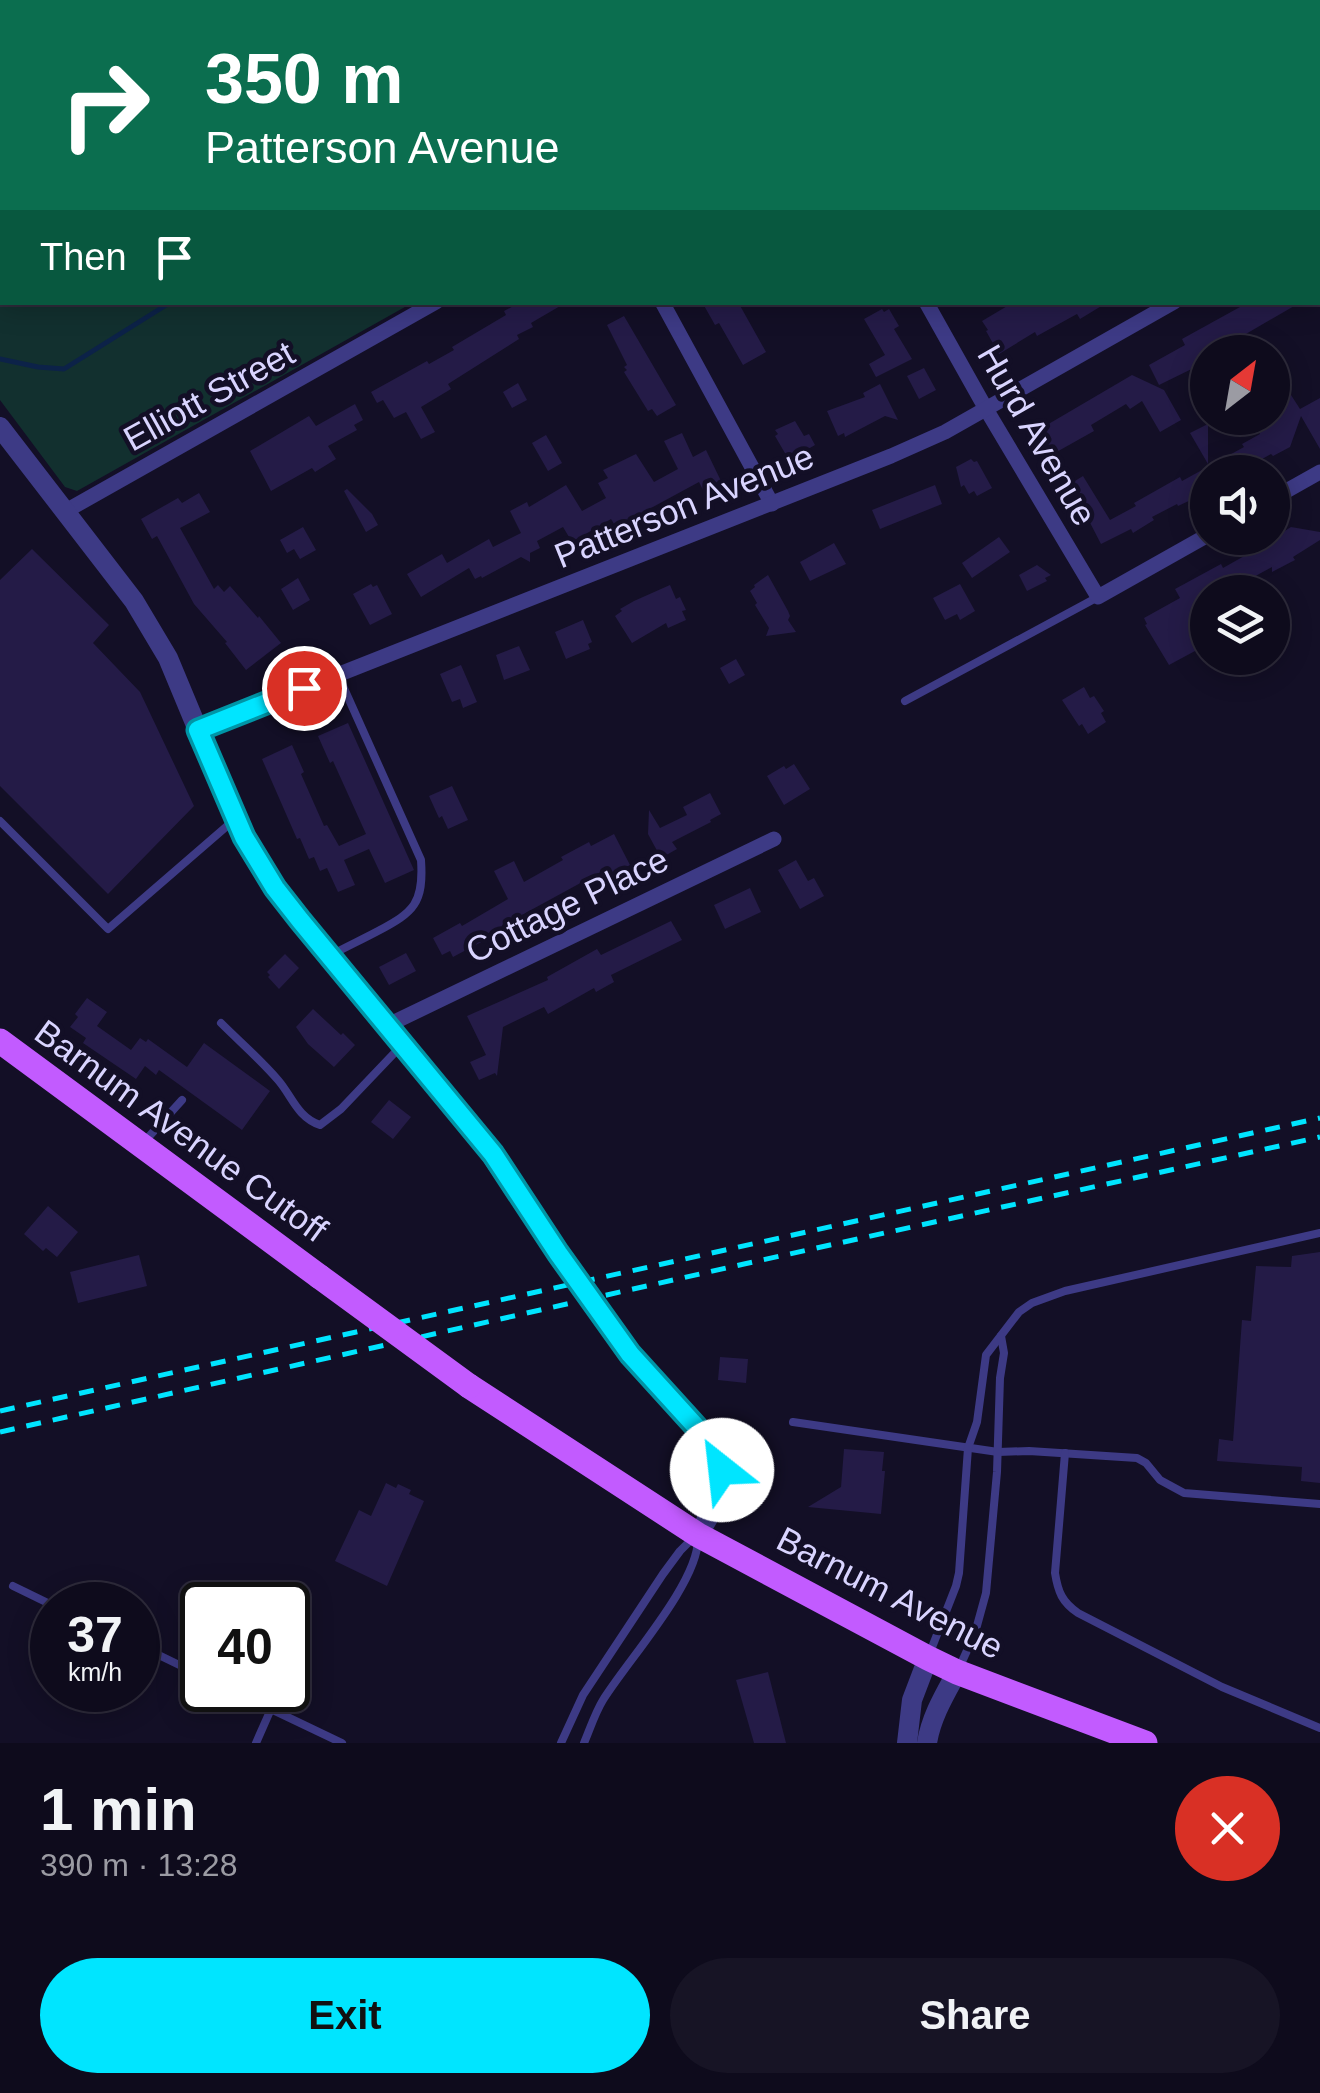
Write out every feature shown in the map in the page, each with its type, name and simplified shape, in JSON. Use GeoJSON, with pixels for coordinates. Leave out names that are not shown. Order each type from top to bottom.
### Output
{"type":"FeatureCollection","features":[{"type":"Feature","properties":{"kind":"main road","name":"Barnum Avenue Cutoff"},"geometry":{"type":"LineString","coordinates":[[0,1042],[320,1277]]}},
{"type":"Feature","properties":{"kind":"main road","name":"Barnum Avenue"},"geometry":{"type":"LineString","coordinates":[[320,1277],[470,1386],[698,1534],[957,1672],[1145,1743]]}},
{"type":"Feature","properties":{"kind":"street","name":"Elliott Street"},"geometry":{"type":"LineString","coordinates":[[64,512],[431,305]]}},
{"type":"Feature","properties":{"kind":"street"},"geometry":{"type":"LineString","coordinates":[[664,305],[772,504]]}},
{"type":"Feature","properties":{"kind":"street","name":"Hurd Avenue"},"geometry":{"type":"LineString","coordinates":[[928,305],[1098,597]]}},
{"type":"Feature","properties":{"kind":"street","name":"Patterson Avenue"},"geometry":{"type":"LineString","coordinates":[[198,730],[891,456],[945,432],[1169,305]]}},
{"type":"Feature","properties":{"kind":"street"},"geometry":{"type":"LineString","coordinates":[[0,427],[134,601],[153,632],[258,864],[493,1154],[630,1354],[709,1441],[722,1470],[721,1489],[698,1534]]}},
{"type":"Feature","properties":{"kind":"street"},"geometry":{"type":"LineString","coordinates":[[1290,489],[1320,472]]}},
{"type":"Feature","properties":{"kind":"street"},"geometry":{"type":"LineString","coordinates":[[1098,597],[1190,545]]}},
{"type":"Feature","properties":{"kind":"street","name":"Cottage Place"},"geometry":{"type":"LineString","coordinates":[[386,1026],[774,839]]}},
{"type":"Feature","properties":{"kind":"street"},"geometry":{"type":"LineString","coordinates":[[907,1743],[912,1700],[928,1658]]}},
{"type":"Feature","properties":{"kind":"street"},"geometry":{"type":"LineString","coordinates":[[927,1743],[938,1707],[957,1672]]}},
{"type":"Feature","properties":{"kind":"lane"},"geometry":{"type":"LineString","coordinates":[[905,702],[1098,597]]}},
{"type":"Feature","properties":{"kind":"lane"},"geometry":{"type":"LineString","coordinates":[[330,956],[406,916],[416,902],[422,879],[422,860],[338,676]]}},
{"type":"Feature","properties":{"kind":"lane"},"geometry":{"type":"LineString","coordinates":[[0,820],[108,929],[235,819]]}},
{"type":"Feature","properties":{"kind":"lane"},"geometry":{"type":"LineString","coordinates":[[221,1024],[282,1084],[292,1104],[320,1125],[402,1045]]}},
{"type":"Feature","properties":{"kind":"lane"},"geometry":{"type":"LineString","coordinates":[[141,1145],[182,1100]]}},
{"type":"Feature","properties":{"kind":"lane"},"geometry":{"type":"LineString","coordinates":[[928,1658],[959,1573],[968,1448],[977,1422],[986,1356],[1019,1312],[1047,1297],[1320,1233]]}},
{"type":"Feature","properties":{"kind":"lane"},"geometry":{"type":"LineString","coordinates":[[957,1672],[976,1633],[986,1592],[1004,1352],[1001,1336]]}},
{"type":"Feature","properties":{"kind":"lane"},"geometry":{"type":"LineString","coordinates":[[793,1422],[998,1452],[1138,1458],[1160,1480],[1184,1493],[1320,1504]]}},
{"type":"Feature","properties":{"kind":"lane"},"geometry":{"type":"LineString","coordinates":[[1065,1454],[1055,1573],[1065,1604],[1222,1687],[1320,1728]]}},
{"type":"Feature","properties":{"kind":"lane"},"geometry":{"type":"LineString","coordinates":[[561,1743],[583,1694],[662,1574],[698,1534]]}},
{"type":"Feature","properties":{"kind":"lane"},"geometry":{"type":"LineString","coordinates":[[584,1743],[602,1703],[682,1587],[698,1552],[698,1534]]}},
{"type":"Feature","properties":{"kind":"lane"},"geometry":{"type":"LineString","coordinates":[[13,1586],[30,1594]]}},
{"type":"Feature","properties":{"kind":"lane"},"geometry":{"type":"LineString","coordinates":[[583,1694],[602,1703]]}},
{"type":"Feature","properties":{"kind":"lane"},"geometry":{"type":"LineString","coordinates":[[256,1743],[270,1712]]}},
{"type":"Feature","properties":{"kind":"lane"},"geometry":{"type":"LineString","coordinates":[[277,1712],[342,1743]]}},
{"type":"Feature","properties":{"kind":"green space"},"geometry":{"type":"Polygon","coordinates":[[[0,305],[408,305],[77,491],[65,487],[0,400],[0,305]]]}},
{"type":"Feature","properties":{"kind":"building"},"geometry":{"type":"Polygon","coordinates":[[[515,305],[562,305],[531,323],[533,327],[517,335],[519,339],[448,384],[451,389],[421,407],[435,432],[421,439],[406,412],[394,418],[383,400],[377,403],[371,392],[454,350],[452,347],[506,315],[504,311],[515,305]]]}},
{"type":"Feature","properties":{"kind":"building"},"geometry":{"type":"Polygon","coordinates":[[[704,305],[740,305],[766,352],[743,365],[719,323],[715,325],[704,305]]]}},
{"type":"Feature","properties":{"kind":"building"},"geometry":{"type":"Polygon","coordinates":[[[1009,305],[1103,305],[1080,319],[1077,314],[1037,336],[1035,332],[999,354],[982,321],[1009,305]]]}},
{"type":"Feature","properties":{"kind":"building"},"geometry":{"type":"Polygon","coordinates":[[[1244,305],[1296,305],[1244,335],[1190,335],[1190,370],[1159,385],[1149,365],[1185,345],[1182,339],[1244,305]]]}},
{"type":"Feature","properties":{"kind":"building"},"geometry":{"type":"Polygon","coordinates":[[[889,309],[899,326],[894,329],[912,359],[876,377],[869,364],[885,355],[864,319],[889,309]]]}},
{"type":"Feature","properties":{"kind":"building"},"geometry":{"type":"Polygon","coordinates":[[[624,316],[676,405],[657,416],[652,409],[648,411],[624,372],[627,365],[607,325],[624,316]]]}},
{"type":"Feature","properties":{"kind":"building"},"geometry":{"type":"Polygon","coordinates":[[[924,368],[936,390],[919,399],[907,376],[924,368]]]}},
{"type":"Feature","properties":{"kind":"building"},"geometry":{"type":"Polygon","coordinates":[[[1132,375],[1164,390],[1181,420],[1160,432],[1142,401],[1130,409],[1126,404],[1091,425],[1094,431],[1053,454],[1040,429],[1132,375]]]}},
{"type":"Feature","properties":{"kind":"building"},"geometry":{"type":"Polygon","coordinates":[[[518,383],[527,400],[512,408],[503,392],[518,383]]]}},
{"type":"Feature","properties":{"kind":"building"},"geometry":{"type":"Polygon","coordinates":[[[880,384],[898,420],[885,416],[845,437],[844,433],[838,436],[827,411],[865,397],[863,393],[880,384]]]}},
{"type":"Feature","properties":{"kind":"building"},"geometry":{"type":"Polygon","coordinates":[[[1290,393],[1300,409],[1320,398],[1320,449],[1301,416],[1290,447],[1275,455],[1229,455],[1244,447],[1242,444],[1258,435],[1290,435],[1290,393]]]}},
{"type":"Feature","properties":{"kind":"building"},"geometry":{"type":"Polygon","coordinates":[[[355,404],[363,420],[354,425],[357,430],[328,446],[336,459],[271,491],[250,451],[309,416],[316,426],[355,404]]]}},
{"type":"Feature","properties":{"kind":"building"},"geometry":{"type":"Polygon","coordinates":[[[795,421],[815,445],[789,460],[775,430],[795,421]]]}},
{"type":"Feature","properties":{"kind":"building"},"geometry":{"type":"Polygon","coordinates":[[[682,433],[693,457],[706,450],[721,481],[703,490],[699,482],[616,527],[611,519],[572,542],[563,527],[537,541],[540,548],[530,553],[530,562],[521,557],[475,579],[469,568],[421,597],[407,574],[442,554],[447,563],[489,539],[493,547],[521,533],[510,511],[527,502],[529,507],[566,485],[582,511],[606,498],[598,483],[608,478],[603,470],[636,454],[654,482],[678,469],[664,441],[682,433]]]}},
{"type":"Feature","properties":{"kind":"building"},"geometry":{"type":"Polygon","coordinates":[[[546,435],[562,463],[548,471],[532,443],[546,435]]]}},
{"type":"Feature","properties":{"kind":"building"},"geometry":{"type":"Polygon","coordinates":[[[1191,435],[1208,435],[1208,455],[1203,455],[1191,435]]]}},
{"type":"Feature","properties":{"kind":"building"},"geometry":{"type":"Polygon","coordinates":[[[971,459],[977,461],[992,488],[977,496],[974,491],[969,494],[964,485],[961,487],[956,467],[971,459]]]}},
{"type":"Feature","properties":{"kind":"building"},"geometry":{"type":"Polygon","coordinates":[[[1083,476],[1110,520],[1180,477],[1182,481],[1190,477],[1190,500],[1152,517],[1154,520],[1133,533],[1131,529],[1101,544],[1070,484],[1083,476]]]}},
{"type":"Feature","properties":{"kind":"building"},"geometry":{"type":"Polygon","coordinates":[[[935,485],[942,504],[880,529],[872,510],[935,485]]]}},
{"type":"Feature","properties":{"kind":"building"},"geometry":{"type":"Polygon","coordinates":[[[347,489],[378,525],[366,532],[344,491],[347,489]]]}},
{"type":"Feature","properties":{"kind":"building"},"geometry":{"type":"Polygon","coordinates":[[[199,493],[210,512],[180,528],[214,589],[218,585],[224,592],[230,586],[281,643],[246,670],[194,604],[157,536],[152,539],[141,519],[178,498],[182,503],[199,493]]]}},
{"type":"Feature","properties":{"kind":"building"},"geometry":{"type":"Polygon","coordinates":[[[303,527],[316,550],[300,559],[294,549],[287,553],[280,540],[303,527]]]}},
{"type":"Feature","properties":{"kind":"building"},"geometry":{"type":"Polygon","coordinates":[[[1290,528],[1320,532],[1320,540],[1272,572],[1272,567],[1257,575],[1201,575],[1246,555],[1290,555],[1290,528]]]}},
{"type":"Feature","properties":{"kind":"building"},"geometry":{"type":"Polygon","coordinates":[[[999,537],[1010,552],[972,578],[962,563],[999,537]]]}},
{"type":"Feature","properties":{"kind":"building"},"geometry":{"type":"Polygon","coordinates":[[[834,543],[846,564],[810,581],[800,562],[834,543]]]}},
{"type":"Feature","properties":{"kind":"building"},"geometry":{"type":"Polygon","coordinates":[[[32,549],[109,625],[93,643],[140,692],[194,806],[108,894],[0,786],[0,580],[32,549]]]}},
{"type":"Feature","properties":{"kind":"building"},"geometry":{"type":"Polygon","coordinates":[[[1037,565],[1051,575],[1027,591],[1019,575],[1037,565]]]}},
{"type":"Feature","properties":{"kind":"building"},"geometry":{"type":"Polygon","coordinates":[[[768,575],[796,632],[766,636],[769,628],[750,591],[768,575]]]}},
{"type":"Feature","properties":{"kind":"building"},"geometry":{"type":"Polygon","coordinates":[[[298,578],[310,600],[293,610],[281,589],[298,578]]]}},
{"type":"Feature","properties":{"kind":"building"},"geometry":{"type":"Polygon","coordinates":[[[1190,581],[1190,654],[1169,665],[1144,618],[1180,598],[1175,589],[1190,581]]]}},
{"type":"Feature","properties":{"kind":"building"},"geometry":{"type":"Polygon","coordinates":[[[371,584],[377,585],[392,614],[370,625],[353,594],[371,584]]]}},
{"type":"Feature","properties":{"kind":"building"},"geometry":{"type":"Polygon","coordinates":[[[960,584],[975,611],[960,620],[957,614],[945,620],[933,598],[960,584]]]}},
{"type":"Feature","properties":{"kind":"building"},"geometry":{"type":"Polygon","coordinates":[[[670,585],[686,610],[682,611],[686,620],[668,628],[666,623],[632,643],[615,616],[634,601],[670,585]]]}},
{"type":"Feature","properties":{"kind":"building"},"geometry":{"type":"Polygon","coordinates":[[[583,620],[592,642],[588,644],[590,649],[566,659],[555,632],[583,620]]]}},
{"type":"Feature","properties":{"kind":"building"},"geometry":{"type":"Polygon","coordinates":[[[519,646],[530,670],[504,680],[496,655],[519,646]]]}},
{"type":"Feature","properties":{"kind":"building"},"geometry":{"type":"Polygon","coordinates":[[[736,659],[745,675],[729,684],[720,668],[736,659]]]}},
{"type":"Feature","properties":{"kind":"building"},"geometry":{"type":"Polygon","coordinates":[[[461,665],[477,702],[463,708],[460,699],[452,702],[440,674],[461,665]]]}},
{"type":"Feature","properties":{"kind":"building"},"geometry":{"type":"Polygon","coordinates":[[[1084,687],[1104,711],[1101,713],[1106,722],[1088,734],[1062,700],[1084,687]]]}},
{"type":"Feature","properties":{"kind":"building"},"geometry":{"type":"Polygon","coordinates":[[[348,723],[414,870],[385,883],[369,849],[344,860],[355,885],[338,892],[327,868],[320,871],[314,857],[309,859],[300,838],[297,839],[262,759],[292,745],[324,826],[339,846],[366,834],[318,736],[348,723]]]}},
{"type":"Feature","properties":{"kind":"building"},"geometry":{"type":"Polygon","coordinates":[[[794,764],[810,789],[784,805],[767,776],[794,764]]]}},
{"type":"Feature","properties":{"kind":"building"},"geometry":{"type":"Polygon","coordinates":[[[452,786],[468,820],[448,829],[429,796],[452,786]]]}},
{"type":"Feature","properties":{"kind":"building"},"geometry":{"type":"Polygon","coordinates":[[[710,793],[721,814],[672,842],[677,849],[661,858],[648,834],[649,810],[660,828],[687,815],[683,807],[710,793]]]}},
{"type":"Feature","properties":{"kind":"building"},"geometry":{"type":"Polygon","coordinates":[[[614,834],[630,865],[611,875],[608,868],[520,916],[523,922],[515,926],[518,931],[505,937],[502,931],[453,957],[450,951],[442,955],[433,938],[508,899],[494,871],[514,861],[524,882],[589,842],[591,846],[614,834]]]}},
{"type":"Feature","properties":{"kind":"building"},"geometry":{"type":"Polygon","coordinates":[[[796,860],[808,881],[814,878],[824,896],[800,909],[778,870],[796,860]]]}},
{"type":"Feature","properties":{"kind":"building"},"geometry":{"type":"Polygon","coordinates":[[[750,888],[761,912],[725,929],[714,905],[750,888]]]}},
{"type":"Feature","properties":{"kind":"building"},"geometry":{"type":"Polygon","coordinates":[[[671,921],[682,940],[611,975],[614,982],[596,992],[594,988],[548,1014],[544,1007],[503,1027],[497,1076],[495,1073],[479,1080],[470,1062],[486,1055],[467,1016],[548,980],[547,977],[597,949],[601,955],[671,921]]]}},
{"type":"Feature","properties":{"kind":"building"},"geometry":{"type":"Polygon","coordinates":[[[406,953],[416,971],[389,985],[379,967],[406,953]]]}},
{"type":"Feature","properties":{"kind":"building"},"geometry":{"type":"Polygon","coordinates":[[[285,954],[299,968],[279,989],[267,972],[285,954]]]}},
{"type":"Feature","properties":{"kind":"building"},"geometry":{"type":"Polygon","coordinates":[[[87,998],[107,1012],[97,1026],[131,1050],[140,1038],[146,1042],[148,1039],[187,1067],[204,1043],[270,1091],[242,1130],[159,1070],[156,1075],[145,1066],[136,1079],[83,1043],[86,1038],[70,1027],[87,998]]]}},
{"type":"Feature","properties":{"kind":"building"},"geometry":{"type":"Polygon","coordinates":[[[313,1009],[355,1045],[334,1067],[308,1044],[296,1027],[313,1009]]]}},
{"type":"Feature","properties":{"kind":"building"},"geometry":{"type":"Polygon","coordinates":[[[389,1100],[411,1117],[393,1139],[371,1122],[389,1100]]]}},
{"type":"Feature","properties":{"kind":"building"},"geometry":{"type":"Polygon","coordinates":[[[48,1206],[78,1232],[57,1257],[46,1248],[43,1251],[24,1234],[48,1206]]]}},
{"type":"Feature","properties":{"kind":"building"},"geometry":{"type":"Polygon","coordinates":[[[1320,1252],[1320,1483],[1301,1481],[1302,1467],[1217,1461],[1219,1439],[1233,1441],[1242,1320],[1251,1321],[1256,1266],[1291,1267],[1292,1256],[1320,1252]]]}},
{"type":"Feature","properties":{"kind":"building"},"geometry":{"type":"Polygon","coordinates":[[[139,1255],[147,1286],[78,1303],[70,1272],[139,1255]]]}},
{"type":"Feature","properties":{"kind":"building"},"geometry":{"type":"Polygon","coordinates":[[[720,1357],[748,1359],[746,1383],[718,1380],[720,1357]]]}},
{"type":"Feature","properties":{"kind":"building"},"geometry":{"type":"Polygon","coordinates":[[[844,1449],[884,1452],[881,1514],[808,1507],[841,1487],[844,1449]]]}},
{"type":"Feature","properties":{"kind":"building"},"geometry":{"type":"Polygon","coordinates":[[[386,1483],[411,1490],[409,1494],[424,1501],[387,1586],[335,1561],[359,1510],[371,1516],[386,1483]]]}},
{"type":"Feature","properties":{"kind":"building"},"geometry":{"type":"Polygon","coordinates":[[[768,1672],[786,1743],[754,1743],[736,1680],[768,1672]]]}},
{"type":"Feature","properties":{"kind":"waterway"},"geometry":{"type":"LineString","coordinates":[[0,359],[64,369],[166,305]]}},
{"type":"Feature","properties":{"kind":"railway"},"geometry":{"type":"LineString","coordinates":[[0,1411],[1320,1118]]}},
{"type":"Feature","properties":{"kind":"railway"},"geometry":{"type":"LineString","coordinates":[[0,1432],[1320,1137]]}},
{"type":"Feature","properties":{"kind":"route"},"geometry":{"type":"LineString","coordinates":[[304,688],[198,730],[258,864],[493,1154],[630,1354],[709,1441],[722,1470]]}}]}
